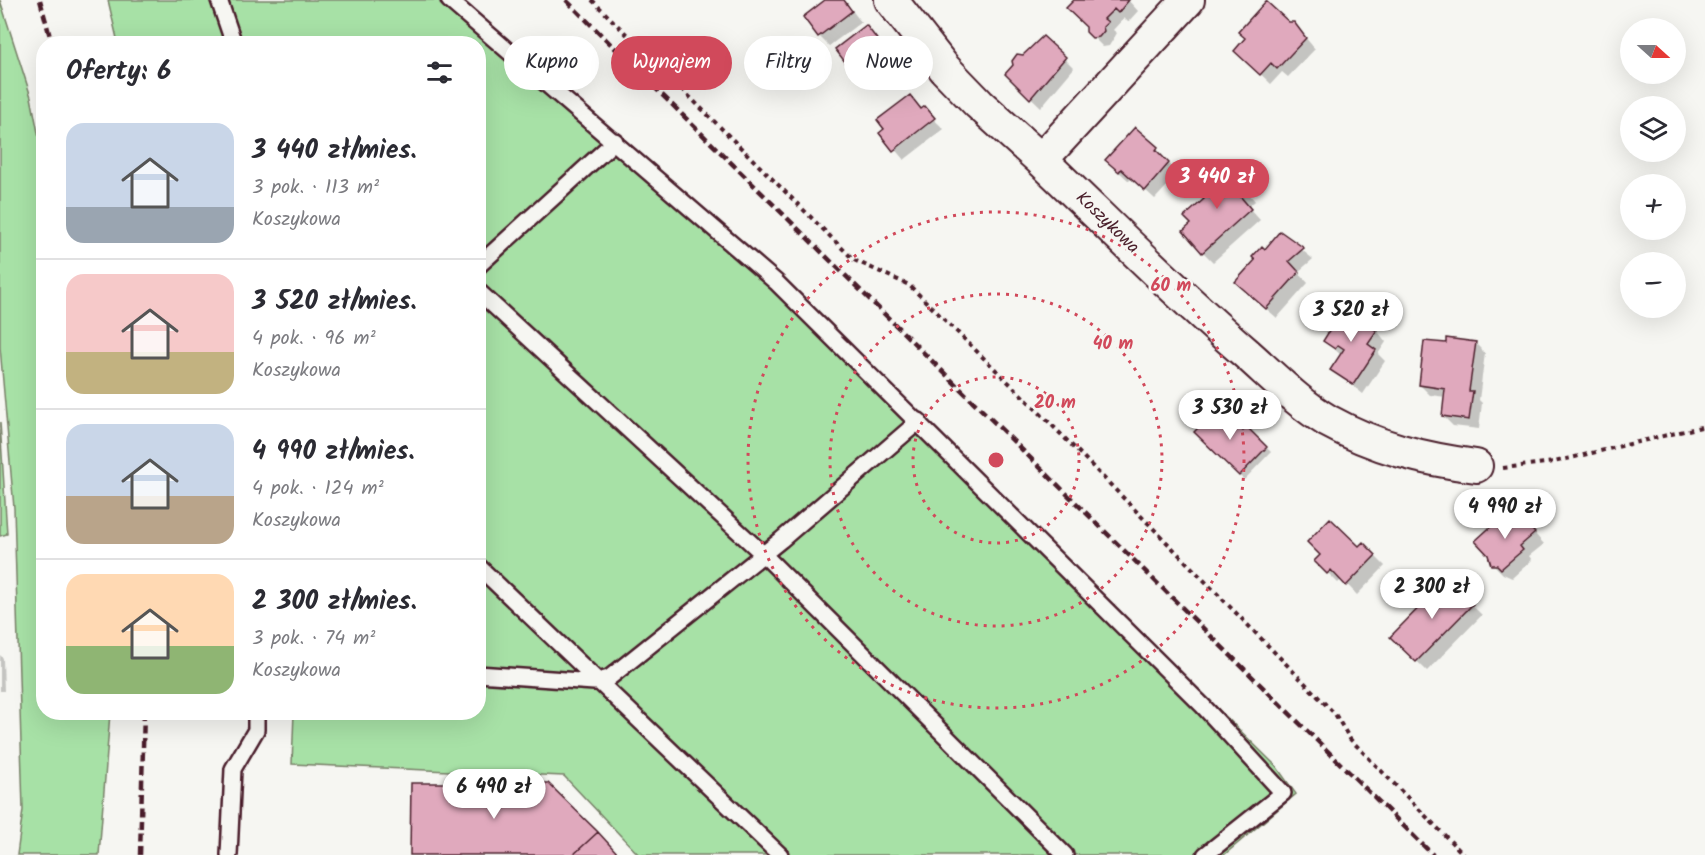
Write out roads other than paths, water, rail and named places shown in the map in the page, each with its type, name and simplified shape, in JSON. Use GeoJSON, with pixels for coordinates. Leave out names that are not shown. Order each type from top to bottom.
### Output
{"type":"FeatureCollection","features":[{"type":"Feature","properties":{"kind":"street","name":"Koszykowa"},"geometry":{"type":"LineString","coordinates":[[891,0],[945,69],[979,104],[1221,332],[1299,400],[1326,420],[1395,451],[1427,459],[1476,466]]}},
{"type":"Feature","properties":{"kind":"street"},"geometry":{"type":"LineString","coordinates":[[1041,160],[1188,0]]}},
{"type":"Feature","properties":{"kind":"lane"},"geometry":{"type":"LineString","coordinates":[[219,0],[231,36]]}},
{"type":"Feature","properties":{"kind":"lane"},"geometry":{"type":"LineString","coordinates":[[449,0],[776,282],[919,421],[1203,706],[1282,793],[1205,855]]}},
{"type":"Feature","properties":{"kind":"lane"},"geometry":{"type":"LineString","coordinates":[[486,259],[615,141]]}},
{"type":"Feature","properties":{"kind":"lane"},"geometry":{"type":"LineString","coordinates":[[486,298],[763,554],[1065,855]]}},
{"type":"Feature","properties":{"kind":"lane"},"geometry":{"type":"LineString","coordinates":[[486,674],[600,681],[609,678],[763,554],[919,421]]}},
{"type":"Feature","properties":{"kind":"lane"},"geometry":{"type":"LineString","coordinates":[[486,574],[780,855]]}},
{"type":"Feature","properties":{"kind":"lane"},"geometry":{"type":"LineString","coordinates":[[229,855],[233,769],[256,730],[256,720]]}},
{"type":"Feature","properties":{"kind":"railway"},"geometry":{"type":"LineString","coordinates":[[40,0],[50,36]]}},
{"type":"Feature","properties":{"kind":"railway"},"geometry":{"type":"LineString","coordinates":[[566,0],[1433,855]]}},
{"type":"Feature","properties":{"kind":"railway"},"geometry":{"type":"LineString","coordinates":[[140,855],[144,720]]}}]}
